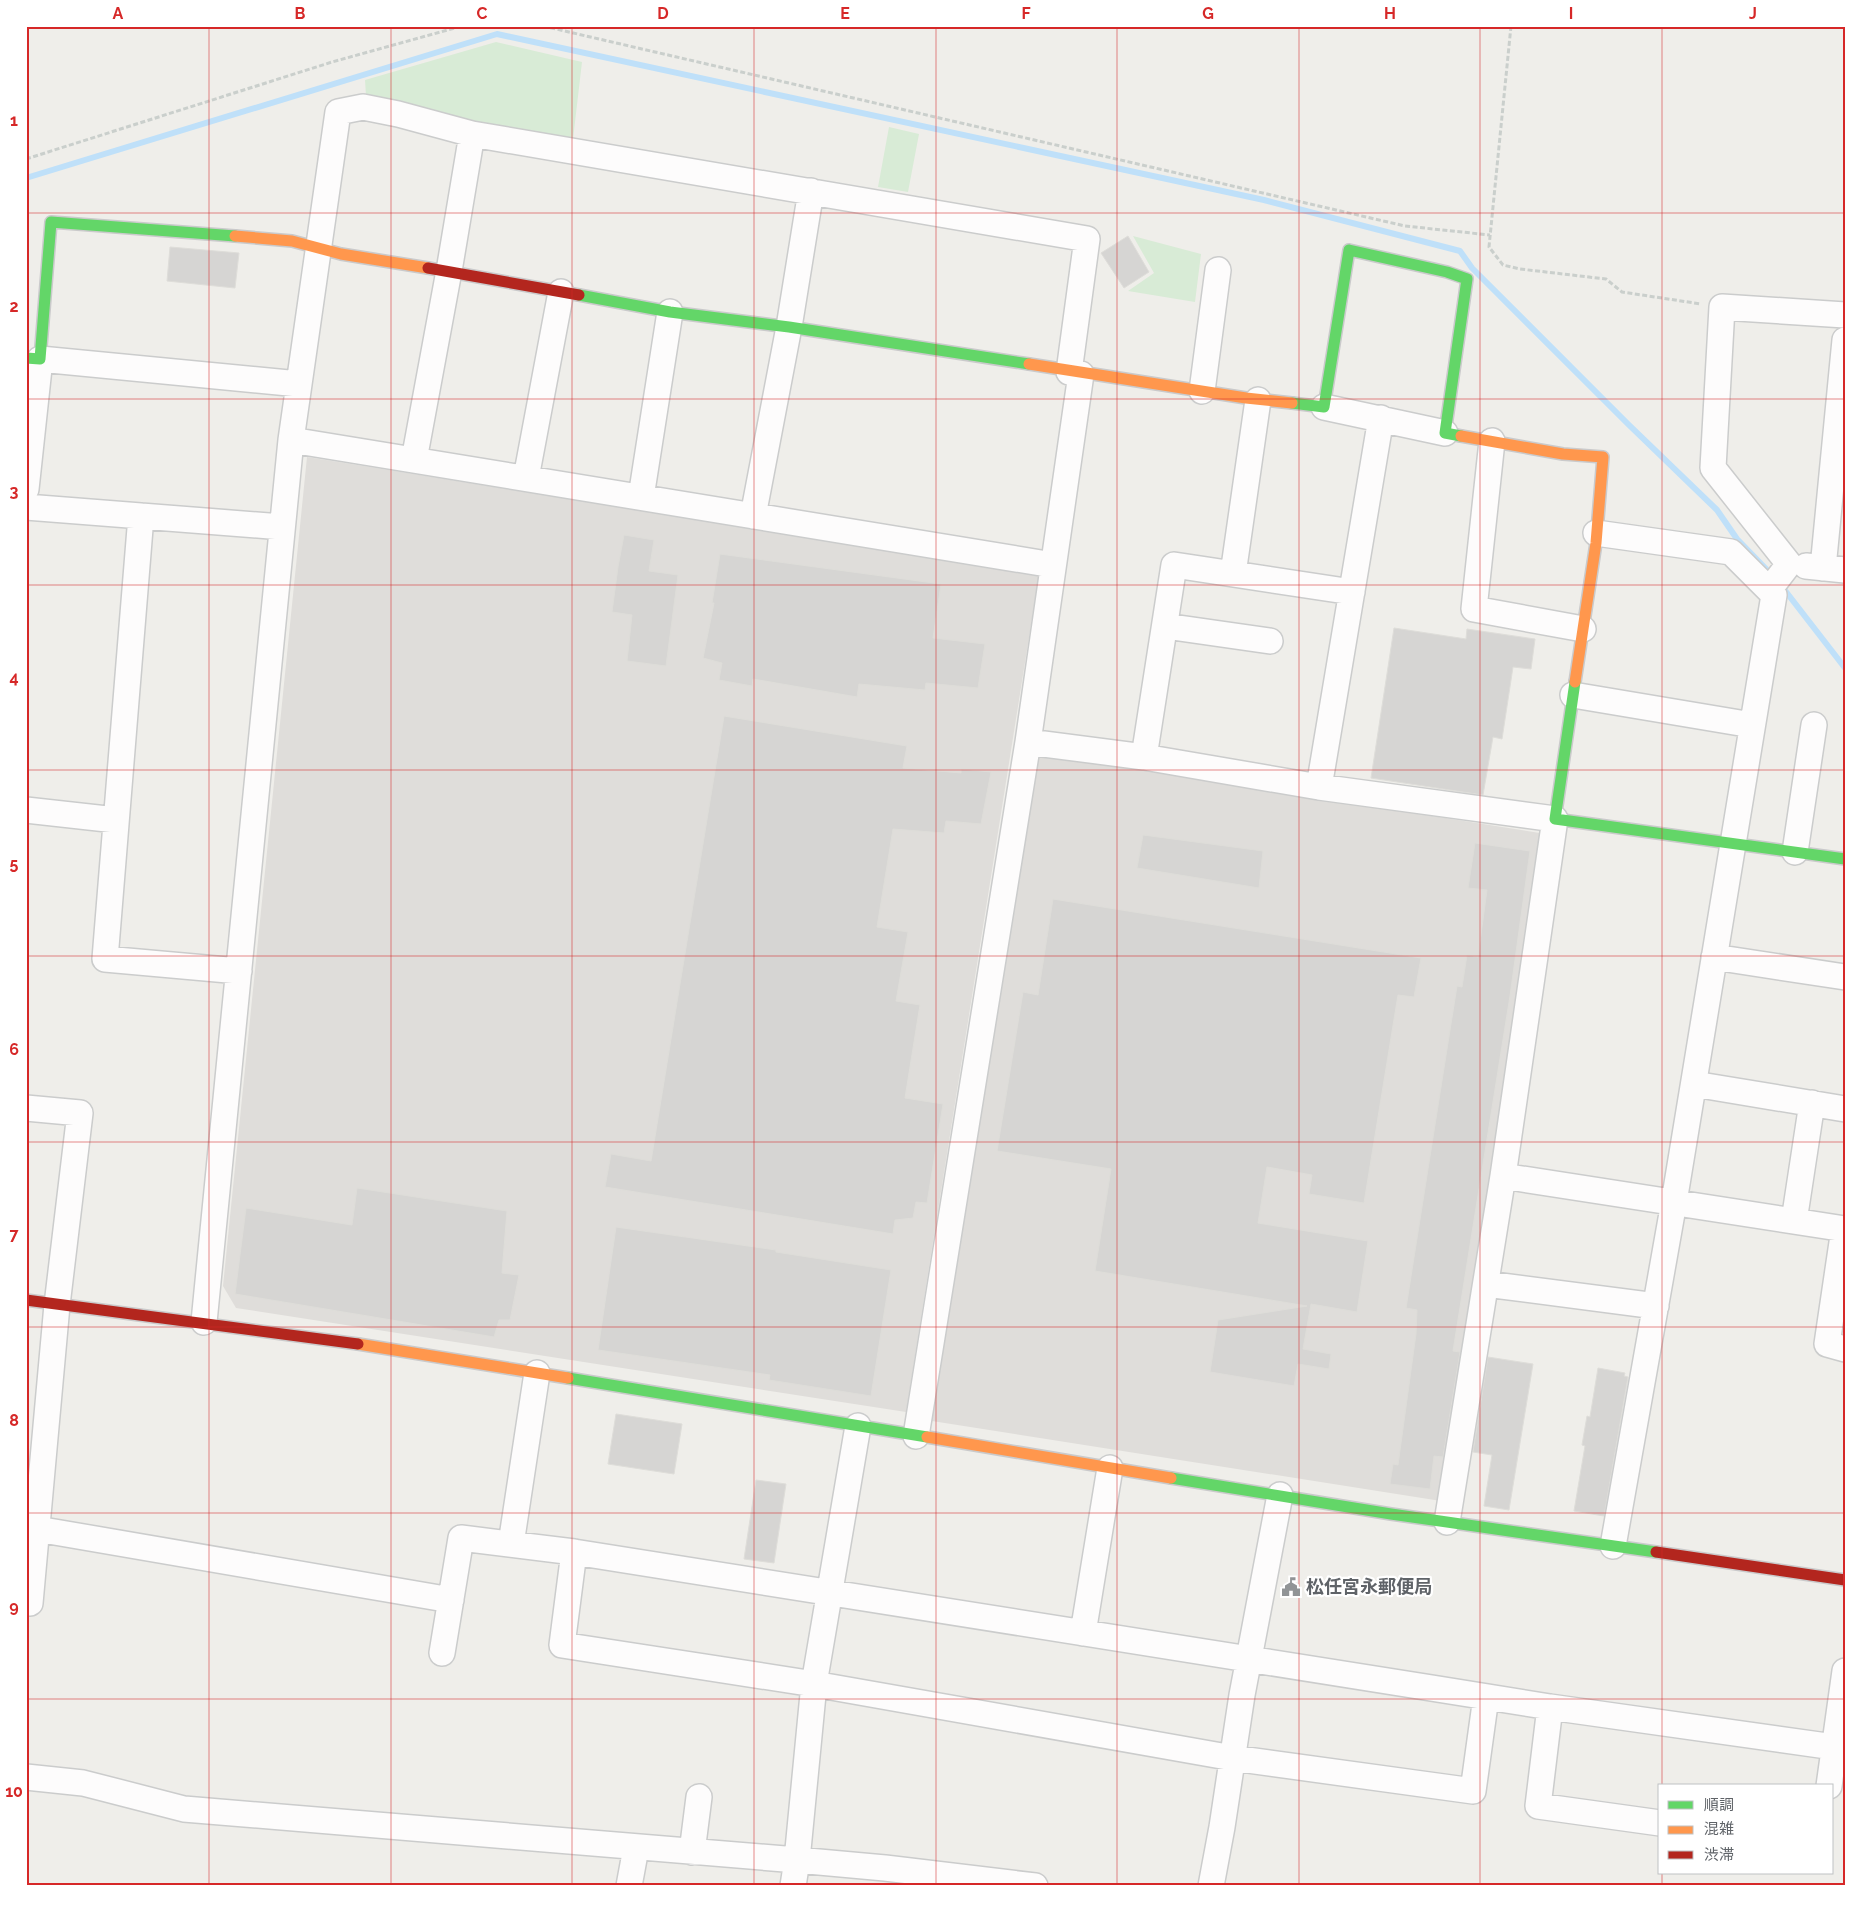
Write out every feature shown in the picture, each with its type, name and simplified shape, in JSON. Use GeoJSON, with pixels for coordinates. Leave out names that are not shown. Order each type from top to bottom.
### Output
{"type":"FeatureCollection","features":[{"type":"Feature","properties":{"kind":"street"},"geometry":{"type":"LineString","coordinates":[[204,1322],[282,527],[298,384],[338,112],[363,107],[398,114],[472,134],[1087,239],[1075,373],[1053,565],[1028,742],[916,1436]]}},
{"type":"Feature","properties":{"kind":"street"},"geometry":{"type":"LineString","coordinates":[[414,460],[472,134]]}},
{"type":"Feature","properties":{"kind":"street"},"geometry":{"type":"LineString","coordinates":[[753,516],[790,327],[811,191]]}},
{"type":"Feature","properties":{"kind":"street"},"geometry":{"type":"LineString","coordinates":[[26,489],[33,358],[51,222],[292,241],[317,249],[449,271],[670,312],[790,327],[1075,373],[1202,390],[1258,400],[1324,407],[1446,433],[1563,454],[1603,457],[1596,543],[1503,1176],[1447,1522]]}},
{"type":"Feature","properties":{"kind":"street"},"geometry":{"type":"LineString","coordinates":[[1324,407],[1349,250],[1447,272],[1466,279],[1446,433]]}},
{"type":"Feature","properties":{"kind":"street"},"geometry":{"type":"LineString","coordinates":[[1202,390],[1218,270]]}},
{"type":"Feature","properties":{"kind":"street"},"geometry":{"type":"LineString","coordinates":[[526,478],[561,292]]}},
{"type":"Feature","properties":{"kind":"street"},"geometry":{"type":"LineString","coordinates":[[1787,567],[1713,468],[1722,307],[1845,315]]}},
{"type":"Feature","properties":{"kind":"street"},"geometry":{"type":"LineString","coordinates":[[641,497],[670,312]]}},
{"type":"Feature","properties":{"kind":"street"},"geometry":{"type":"LineString","coordinates":[[1787,567],[1834,569],[1845,340]]}},
{"type":"Feature","properties":{"kind":"street"},"geometry":{"type":"LineString","coordinates":[[33,358],[298,384]]}},
{"type":"Feature","properties":{"kind":"street"},"geometry":{"type":"LineString","coordinates":[[1233,574],[1258,400]]}},
{"type":"Feature","properties":{"kind":"street"},"geometry":{"type":"LineString","coordinates":[[1319,787],[1381,418]]}},
{"type":"Feature","properties":{"kind":"street"},"geometry":{"type":"LineString","coordinates":[[291,440],[1053,565]]}},
{"type":"Feature","properties":{"kind":"street"},"geometry":{"type":"LineString","coordinates":[[1492,441],[1474,609],[1583,629]]}},
{"type":"Feature","properties":{"kind":"street"},"geometry":{"type":"LineString","coordinates":[[26,507],[282,527]]}},
{"type":"Feature","properties":{"kind":"street"},"geometry":{"type":"LineString","coordinates":[[141,516],[105,958],[239,971]]}},
{"type":"Feature","properties":{"kind":"street"},"geometry":{"type":"LineString","coordinates":[[1596,533],[1731,552],[1774,595],[1694,1084],[1613,1546]]}},
{"type":"Feature","properties":{"kind":"street"},"geometry":{"type":"LineString","coordinates":[[1144,757],[1174,565],[1352,592]]}},
{"type":"Feature","properties":{"kind":"street"},"geometry":{"type":"LineString","coordinates":[[1769,590],[1787,567]]}},
{"type":"Feature","properties":{"kind":"street"},"geometry":{"type":"LineString","coordinates":[[1165,626],[1270,641]]}},
{"type":"Feature","properties":{"kind":"street"},"geometry":{"type":"LineString","coordinates":[[1573,695],[1752,726]]}},
{"type":"Feature","properties":{"kind":"street"},"geometry":{"type":"LineString","coordinates":[[1794,852],[1814,725]]}},
{"type":"Feature","properties":{"kind":"street"},"geometry":{"type":"LineString","coordinates":[[1028,742],[1144,757],[1319,787],[1845,859]]}},
{"type":"Feature","properties":{"kind":"street"},"geometry":{"type":"LineString","coordinates":[[26,810],[116,820]]}},
{"type":"Feature","properties":{"kind":"street"},"geometry":{"type":"LineString","coordinates":[[1714,957],[1845,977]]}},
{"type":"Feature","properties":{"kind":"street"},"geometry":{"type":"LineString","coordinates":[[1694,1084],[1845,1109]]}},
{"type":"Feature","properties":{"kind":"street"},"geometry":{"type":"LineString","coordinates":[[1794,1221],[1812,1103]]}},
{"type":"Feature","properties":{"kind":"street"},"geometry":{"type":"LineString","coordinates":[[26,1108],[80,1113],[34,1480],[37,1529],[30,1603]]}},
{"type":"Feature","properties":{"kind":"street"},"geometry":{"type":"LineString","coordinates":[[1503,1176],[1844,1229],[1827,1344],[1845,1349]]}},
{"type":"Feature","properties":{"kind":"street"},"geometry":{"type":"LineString","coordinates":[[1486,1284],[1656,1306]]}},
{"type":"Feature","properties":{"kind":"street"},"geometry":{"type":"LineString","coordinates":[[26,1300],[57,1306],[204,1322],[334,1340],[1447,1522],[1845,1580]]}},
{"type":"Feature","properties":{"kind":"street"},"geometry":{"type":"LineString","coordinates":[[511,1544],[536,1373]]}},
{"type":"Feature","properties":{"kind":"street"},"geometry":{"type":"LineString","coordinates":[[793,1886],[814,1684],[858,1426]]}},
{"type":"Feature","properties":{"kind":"street"},"geometry":{"type":"LineString","coordinates":[[1083,1634],[1110,1468]]}},
{"type":"Feature","properties":{"kind":"street"},"geometry":{"type":"LineString","coordinates":[[1211,1886],[1249,1659],[1280,1495]]}},
{"type":"Feature","properties":{"kind":"street"},"geometry":{"type":"LineString","coordinates":[[37,1529],[451,1600]]}},
{"type":"Feature","properties":{"kind":"street"},"geometry":{"type":"LineString","coordinates":[[442,1653],[461,1538],[574,1552],[1550,1707],[1834,1747]]}},
{"type":"Feature","properties":{"kind":"street"},"geometry":{"type":"LineString","coordinates":[[574,1552],[562,1645],[814,1684],[1233,1758],[1473,1791],[1486,1697]]}},
{"type":"Feature","properties":{"kind":"street"},"geometry":{"type":"LineString","coordinates":[[1829,1784],[1845,1671]]}},
{"type":"Feature","properties":{"kind":"street"},"geometry":{"type":"LineString","coordinates":[[1550,1707],[1538,1806],[1658,1822]]}},
{"type":"Feature","properties":{"kind":"street"},"geometry":{"type":"LineString","coordinates":[[26,1777],[82,1782],[184,1809],[797,1860],[885,1868],[1035,1886]]}},
{"type":"Feature","properties":{"kind":"street"},"geometry":{"type":"LineString","coordinates":[[692,1852],[699,1797]]}},
{"type":"Feature","properties":{"kind":"street"},"geometry":{"type":"LineString","coordinates":[[628,1886],[636,1848]]}},
{"type":"Feature","properties":{"kind":"path"},"geometry":{"type":"LineString","coordinates":[[26,159],[332,62],[462,26]]}},
{"type":"Feature","properties":{"kind":"path"},"geometry":{"type":"LineString","coordinates":[[543,26],[1405,226],[1490,235]]}},
{"type":"Feature","properties":{"kind":"path"},"geometry":{"type":"LineString","coordinates":[[1511,26],[1489,247],[1503,265],[1520,269],[1606,279],[1622,292],[1722,307]]}},
{"type":"Feature","properties":{"kind":"shaded area"},"geometry":{"type":"Polygon","coordinates":[[[307,457],[1039,574],[906,1412],[236,1308],[223,1286],[307,457]]]}},
{"type":"Feature","properties":{"kind":"shaded area"},"geometry":{"type":"Polygon","coordinates":[[[1038,754],[1546,834],[1441,1501],[932,1421],[1038,754]]]}},
{"type":"Feature","properties":{"kind":"green space"},"geometry":{"type":"Polygon","coordinates":[[[496,42],[582,62],[573,139],[461,121],[366,96],[365,80],[496,42]]]}},
{"type":"Feature","properties":{"kind":"green space"},"geometry":{"type":"Polygon","coordinates":[[[889,127],[919,134],[908,192],[878,187],[889,127]]]}},
{"type":"Feature","properties":{"kind":"green space"},"geometry":{"type":"Polygon","coordinates":[[[1133,236],[1201,254],[1195,302],[1128,291],[1154,273],[1133,236]]]}},
{"type":"Feature","properties":{"kind":"building"},"geometry":{"type":"Polygon","coordinates":[[[1128,236],[1149,272],[1124,288],[1101,253],[1128,236]]]}},
{"type":"Feature","properties":{"kind":"building"},"geometry":{"type":"Polygon","coordinates":[[[170,247],[239,253],[235,288],[167,281],[170,247]]]}},
{"type":"Feature","properties":{"kind":"building"},"geometry":{"type":"Polygon","coordinates":[[[624,535],[654,540],[649,571],[678,575],[666,666],[627,661],[632,615],[612,612],[624,535]]]}},
{"type":"Feature","properties":{"kind":"building"},"geometry":{"type":"Polygon","coordinates":[[[720,554],[941,584],[933,638],[985,644],[978,688],[926,683],[925,690],[859,684],[857,697],[753,679],[752,686],[719,680],[722,663],[703,658],[714,603],[712,603],[720,554]]]}},
{"type":"Feature","properties":{"kind":"building"},"geometry":{"type":"Polygon","coordinates":[[[1394,628],[1466,639],[1467,629],[1535,639],[1531,669],[1513,667],[1502,739],[1493,737],[1483,795],[1371,778],[1394,628]]]}},
{"type":"Feature","properties":{"kind":"building"},"geometry":{"type":"Polygon","coordinates":[[[724,716],[907,746],[903,768],[961,773],[961,769],[991,772],[981,824],[946,821],[944,833],[893,829],[877,927],[908,932],[896,1001],[920,1005],[905,1098],[943,1104],[927,1203],[916,1202],[913,1218],[895,1220],[893,1234],[605,1187],[611,1154],[651,1161],[724,716]]]}},
{"type":"Feature","properties":{"kind":"building"},"geometry":{"type":"Polygon","coordinates":[[[1143,835],[1263,851],[1259,888],[1137,868],[1143,835]]]}},
{"type":"Feature","properties":{"kind":"building"},"geometry":{"type":"Polygon","coordinates":[[[1475,843],[1530,851],[1510,996],[1453,1351],[1460,1352],[1443,1457],[1434,1456],[1430,1489],[1390,1484],[1393,1464],[1398,1465],[1416,1334],[1417,1310],[1406,1308],[1457,986],[1462,987],[1467,955],[1478,957],[1487,890],[1468,888],[1475,843]]]}},
{"type":"Feature","properties":{"kind":"building"},"geometry":{"type":"Polygon","coordinates":[[[1053,899],[1421,958],[1414,997],[1398,995],[1364,1203],[1309,1194],[1312,1175],[1267,1167],[1258,1223],[1368,1241],[1357,1312],[1311,1304],[1303,1349],[1331,1354],[1329,1369],[1298,1364],[1294,1386],[1210,1372],[1218,1320],[1307,1306],[1095,1271],[1111,1169],[997,1151],[1023,992],[1038,995],[1053,899]]]}},
{"type":"Feature","properties":{"kind":"building"},"geometry":{"type":"Polygon","coordinates":[[[357,1188],[507,1211],[502,1273],[519,1275],[510,1320],[499,1320],[494,1337],[235,1294],[246,1208],[352,1225],[357,1188]]]}},
{"type":"Feature","properties":{"kind":"building"},"geometry":{"type":"Polygon","coordinates":[[[616,1227],[776,1250],[776,1252],[891,1270],[871,1396],[769,1380],[770,1375],[598,1350],[616,1227]]]}},
{"type":"Feature","properties":{"kind":"building"},"geometry":{"type":"Polygon","coordinates":[[[1488,1357],[1533,1364],[1509,1510],[1484,1506],[1492,1455],[1473,1452],[1488,1357]]]}},
{"type":"Feature","properties":{"kind":"building"},"geometry":{"type":"Polygon","coordinates":[[[1598,1368],[1625,1373],[1624,1376],[1628,1377],[1604,1516],[1574,1511],[1585,1446],[1582,1445],[1587,1416],[1590,1417],[1598,1368]]]}},
{"type":"Feature","properties":{"kind":"building"},"geometry":{"type":"Polygon","coordinates":[[[616,1414],[682,1424],[674,1474],[608,1464],[616,1414]]]}},
{"type":"Feature","properties":{"kind":"building"},"geometry":{"type":"Polygon","coordinates":[[[756,1480],[786,1484],[774,1563],[744,1559],[756,1480]]]}},
{"type":"Feature","properties":{"kind":"waterway"},"geometry":{"type":"LineString","coordinates":[[26,178],[497,34],[1264,200],[1460,251],[1472,268],[1717,510],[1737,539],[1770,573]]}},
{"type":"Feature","properties":{"kind":"waterway"},"geometry":{"type":"LineString","coordinates":[[1780,584],[1845,668]]}},
{"type":"Feature","properties":{"kind":"traffic: fast"},"geometry":{"type":"LineString","coordinates":[[26,358],[40,359],[51,222],[235,236]]}},
{"type":"Feature","properties":{"kind":"traffic: fast"},"geometry":{"type":"LineString","coordinates":[[1292,403],[1324,407],[1349,250],[1447,272],[1467,279],[1445,433],[1461,436]]}},
{"type":"Feature","properties":{"kind":"traffic: fast"},"geometry":{"type":"LineString","coordinates":[[579,295],[670,312],[789,327],[1029,364]]}},
{"type":"Feature","properties":{"kind":"traffic: fast"},"geometry":{"type":"LineString","coordinates":[[1575,682],[1555,819],[1845,859]]}},
{"type":"Feature","properties":{"kind":"traffic: fast"},"geometry":{"type":"LineString","coordinates":[[568,1378],[927,1437]]}},
{"type":"Feature","properties":{"kind":"traffic: fast"},"geometry":{"type":"LineString","coordinates":[[1171,1478],[1391,1514],[1656,1552]]}},
{"type":"Feature","properties":{"kind":"traffic: slow"},"geometry":{"type":"LineString","coordinates":[[235,236],[292,241],[341,254],[428,268]]}},
{"type":"Feature","properties":{"kind":"traffic: slow"},"geometry":{"type":"LineString","coordinates":[[1029,364],[1246,398],[1292,403]]}},
{"type":"Feature","properties":{"kind":"traffic: slow"},"geometry":{"type":"LineString","coordinates":[[1461,436],[1563,454],[1603,457],[1596,543],[1575,682]]}},
{"type":"Feature","properties":{"kind":"traffic: slow"},"geometry":{"type":"LineString","coordinates":[[358,1344],[568,1378]]}},
{"type":"Feature","properties":{"kind":"traffic: slow"},"geometry":{"type":"LineString","coordinates":[[927,1437],[1171,1478]]}},
{"type":"Feature","properties":{"kind":"traffic: jam"},"geometry":{"type":"LineString","coordinates":[[428,268],[579,295]]}},
{"type":"Feature","properties":{"kind":"traffic: jam"},"geometry":{"type":"LineString","coordinates":[[26,1300],[358,1344]]}},
{"type":"Feature","properties":{"kind":"traffic: jam"},"geometry":{"type":"LineString","coordinates":[[1656,1552],[1845,1580]]}},
{"type":"Feature","properties":{"kind":"place","name":"松任宮永郵便局"},"geometry":{"type":"Point","coordinates":[1291,1587]}}]}
